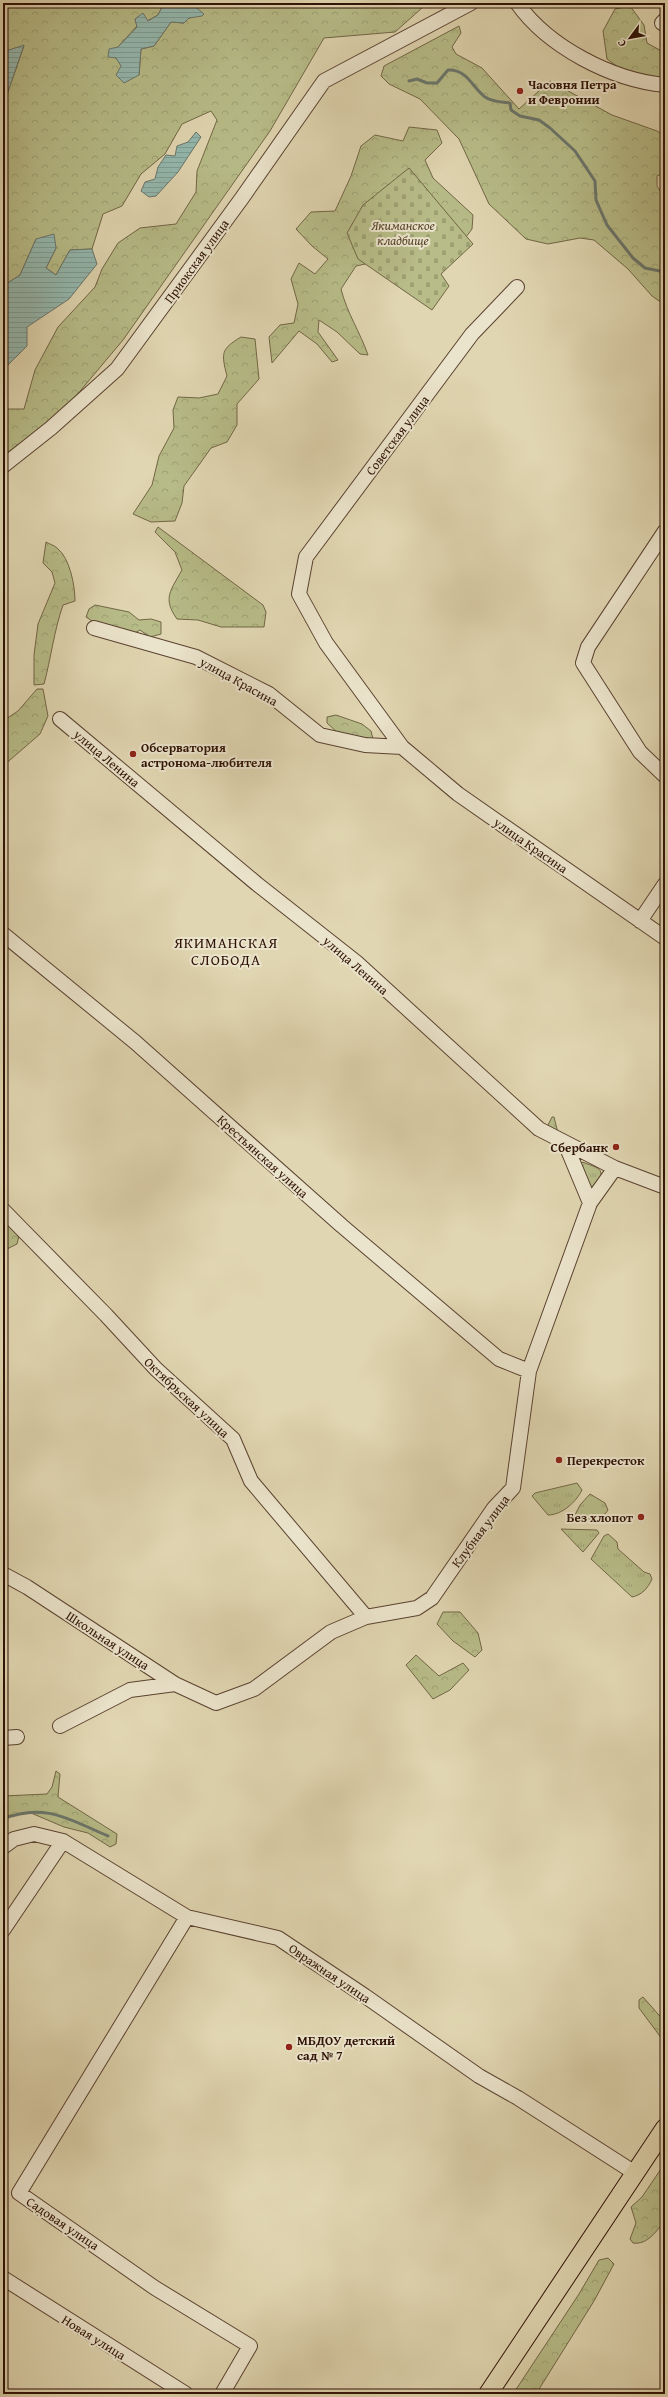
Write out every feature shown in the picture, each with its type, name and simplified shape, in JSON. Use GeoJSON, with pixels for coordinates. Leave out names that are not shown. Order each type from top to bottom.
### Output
{"type":"FeatureCollection","features":[{"type":"Feature","properties":{"kind":"main road"},"geometry":{"type":"LineString","coordinates":[[488,2394],[665,2128]]}},
{"type":"Feature","properties":{"kind":"street","name":"Приокская улица"},"geometry":{"type":"LineString","coordinates":[[3,466],[51,428],[116,369],[242,198],[324,81],[471,3]]}},
{"type":"Feature","properties":{"kind":"street"},"geometry":{"type":"LineString","coordinates":[[517,3],[524,13],[564,47],[609,71],[642,83],[665,85]]}},
{"type":"Feature","properties":{"kind":"street","name":"Советская улица"},"geometry":{"type":"LineString","coordinates":[[299,594],[306,557],[472,334],[517,287]]}},
{"type":"Feature","properties":{"kind":"street"},"geometry":{"type":"LineString","coordinates":[[665,531],[588,647],[583,663],[640,752],[665,776]]}},
{"type":"Feature","properties":{"kind":"street","name":"улица Красина"},"geometry":{"type":"LineString","coordinates":[[299,594],[326,643],[402,746],[458,794],[665,938]]}},
{"type":"Feature","properties":{"kind":"street","name":"улица Красина"},"geometry":{"type":"LineString","coordinates":[[94,628],[196,657],[269,694],[320,735],[365,745],[402,746]]}},
{"type":"Feature","properties":{"kind":"street","name":"улица Ленина"},"geometry":{"type":"LineString","coordinates":[[60,719],[257,884],[356,962],[539,1129],[615,1168],[665,1186]]}},
{"type":"Feature","properties":{"kind":"street"},"geometry":{"type":"LineString","coordinates":[[640,922],[665,884]]}},
{"type":"Feature","properties":{"kind":"street","name":"Крестьянская улица"},"geometry":{"type":"LineString","coordinates":[[3,934],[135,1042],[342,1226],[499,1359],[529,1371]]}},
{"type":"Feature","properties":{"kind":"street"},"geometry":{"type":"LineString","coordinates":[[565,1143],[590,1203]]}},
{"type":"Feature","properties":{"kind":"street","name":"Клубная улица"},"geometry":{"type":"LineString","coordinates":[[216,1703],[254,1689],[331,1632],[366,1617],[417,1608],[432,1598],[494,1508],[513,1488],[529,1371],[590,1203],[615,1168]]}},
{"type":"Feature","properties":{"kind":"street","name":"Октябрьская улица"},"geometry":{"type":"LineString","coordinates":[[3,1210],[106,1315],[156,1369],[233,1439],[251,1481],[366,1617]]}},
{"type":"Feature","properties":{"kind":"street","name":"Школьная улица"},"geometry":{"type":"LineString","coordinates":[[3,1574],[27,1587],[175,1684],[216,1703]]}},
{"type":"Feature","properties":{"kind":"street"},"geometry":{"type":"LineString","coordinates":[[60,1726],[130,1690],[175,1684]]}},
{"type":"Feature","properties":{"kind":"street","name":"Овражная улица"},"geometry":{"type":"LineString","coordinates":[[3,1847],[14,1839],[34,1834],[63,1841],[187,1917],[278,1938],[365,1996],[479,2076],[518,2098],[635,2173]]}},
{"type":"Feature","properties":{"kind":"street"},"geometry":{"type":"LineString","coordinates":[[3,1930],[63,1841]]}},
{"type":"Feature","properties":{"kind":"street","name":"Садовая улица"},"geometry":{"type":"LineString","coordinates":[[187,1917],[19,2193],[156,2288],[250,2346],[222,2394]]}},
{"type":"Feature","properties":{"kind":"street","name":"Новая улица"},"geometry":{"type":"LineString","coordinates":[[3,2278],[186,2394]]}},
{"type":"Feature","properties":{"kind":"green space"},"geometry":{"type":"Polygon","coordinates":[[[3,3],[164,3],[158,15],[147,21],[143,14],[135,19],[137,26],[118,47],[116,58],[122,66],[139,75],[141,49],[154,46],[171,22],[184,23],[189,18],[203,14],[191,3],[419,3],[422,8],[395,32],[324,38],[270,131],[123,340],[65,409],[3,456],[3,409],[24,409],[35,370],[58,327],[95,287],[102,269],[118,243],[140,228],[176,224],[196,192],[197,171],[217,120],[211,111],[182,124],[165,154],[141,174],[122,206],[103,214],[92,249],[70,250],[56,275],[46,268],[56,248],[36,239],[20,275],[3,286],[3,106],[24,46],[3,52],[3,3]]]}},
{"type":"Feature","properties":{"kind":"green space"},"geometry":{"type":"Polygon","coordinates":[[[630,6],[644,25],[647,43],[665,53],[665,80],[622,70],[607,59],[603,31],[615,9],[630,6]]]}},
{"type":"Feature","properties":{"kind":"green space"},"geometry":{"type":"Polygon","coordinates":[[[459,26],[461,33],[452,47],[456,54],[482,68],[519,109],[550,81],[612,115],[657,131],[665,136],[665,173],[657,176],[657,186],[665,198],[665,305],[652,296],[628,269],[594,240],[580,238],[548,244],[526,239],[489,204],[459,139],[420,99],[389,84],[381,76],[384,66],[459,26]]]}},
{"type":"Feature","properties":{"kind":"green space"},"geometry":{"type":"Polygon","coordinates":[[[409,127],[437,130],[442,143],[425,160],[433,178],[473,215],[472,229],[447,262],[379,261],[356,266],[341,289],[368,355],[360,354],[337,332],[319,320],[318,332],[338,360],[332,362],[317,344],[299,331],[272,363],[269,337],[280,325],[294,323],[298,304],[291,279],[299,263],[315,274],[328,259],[312,246],[296,229],[311,212],[335,211],[351,176],[361,146],[375,135],[403,141],[409,127]]]}},
{"type":"Feature","properties":{"kind":"green space","name":"Якиманское кладбище"},"geometry":{"type":"Polygon","coordinates":[[[409,168],[473,244],[441,274],[449,286],[432,310],[358,259],[347,233],[363,205],[409,168]]]}},
{"type":"Feature","properties":{"kind":"green space"},"geometry":{"type":"Polygon","coordinates":[[[241,337],[255,339],[259,379],[237,404],[237,425],[227,442],[211,448],[184,486],[182,503],[175,521],[151,522],[133,514],[152,485],[159,456],[174,428],[173,410],[178,397],[199,398],[218,394],[227,376],[224,362],[224,352],[234,341],[241,337]]]}},
{"type":"Feature","properties":{"kind":"green space"},"geometry":{"type":"Polygon","coordinates":[[[158,527],[263,605],[266,612],[264,627],[221,627],[198,620],[177,619],[172,612],[169,600],[172,589],[182,570],[175,552],[155,532],[158,527]]]}},
{"type":"Feature","properties":{"kind":"green space"},"geometry":{"type":"Polygon","coordinates":[[[46,542],[56,547],[65,558],[73,580],[75,601],[63,605],[44,684],[34,685],[34,655],[38,624],[55,583],[52,572],[43,563],[46,542]]]}},
{"type":"Feature","properties":{"kind":"green space"},"geometry":{"type":"Polygon","coordinates":[[[95,605],[129,612],[139,620],[151,619],[161,622],[161,634],[150,637],[140,630],[133,634],[100,626],[86,617],[89,609],[95,605]]]}},
{"type":"Feature","properties":{"kind":"green space"},"geometry":{"type":"Polygon","coordinates":[[[37,689],[43,689],[48,716],[40,734],[3,766],[3,721],[18,711],[37,689]]]}},
{"type":"Feature","properties":{"kind":"green space"},"geometry":{"type":"Polygon","coordinates":[[[336,715],[362,724],[371,731],[373,739],[338,733],[327,723],[327,717],[336,715]]]}},
{"type":"Feature","properties":{"kind":"green space"},"geometry":{"type":"Polygon","coordinates":[[[552,1117],[554,1117],[558,1133],[549,1129],[548,1125],[552,1117]]]}},
{"type":"Feature","properties":{"kind":"green space"},"geometry":{"type":"Polygon","coordinates":[[[582,1162],[596,1167],[601,1172],[599,1180],[591,1192],[580,1166],[582,1162]]]}},
{"type":"Feature","properties":{"kind":"green space"},"geometry":{"type":"Polygon","coordinates":[[[10,1225],[20,1232],[17,1244],[3,1251],[3,1226],[10,1225]]]}},
{"type":"Feature","properties":{"kind":"green space"},"geometry":{"type":"Polygon","coordinates":[[[577,1483],[582,1490],[568,1507],[558,1513],[548,1515],[532,1496],[535,1493],[577,1483]]]}},
{"type":"Feature","properties":{"kind":"green space"},"geometry":{"type":"Polygon","coordinates":[[[590,1494],[605,1503],[608,1510],[605,1514],[589,1519],[574,1517],[580,1505],[590,1494]]]}},
{"type":"Feature","properties":{"kind":"green space"},"geometry":{"type":"Polygon","coordinates":[[[561,1529],[597,1530],[599,1533],[583,1552],[561,1529]]]}},
{"type":"Feature","properties":{"kind":"green space"},"geometry":{"type":"Polygon","coordinates":[[[608,1534],[617,1542],[618,1549],[644,1572],[650,1574],[652,1579],[647,1588],[639,1595],[632,1597],[591,1559],[604,1536],[608,1534]]]}},
{"type":"Feature","properties":{"kind":"green space"},"geometry":{"type":"Polygon","coordinates":[[[443,1612],[460,1612],[478,1633],[482,1650],[475,1657],[453,1641],[437,1624],[443,1612]]]}},
{"type":"Feature","properties":{"kind":"green space"},"geometry":{"type":"Polygon","coordinates":[[[416,1655],[439,1676],[463,1663],[469,1670],[450,1690],[433,1699],[406,1665],[416,1655]]]}},
{"type":"Feature","properties":{"kind":"green space"},"geometry":{"type":"Polygon","coordinates":[[[56,1771],[60,1774],[58,1797],[117,1834],[116,1844],[110,1847],[88,1833],[64,1827],[31,1813],[3,1816],[3,1796],[47,1794],[52,1787],[56,1771]]]}},
{"type":"Feature","properties":{"kind":"green space"},"geometry":{"type":"Polygon","coordinates":[[[643,1997],[665,2022],[665,2043],[639,2008],[639,2000],[643,1997]]]}},
{"type":"Feature","properties":{"kind":"green space"},"geometry":{"type":"Polygon","coordinates":[[[665,2163],[665,2221],[647,2240],[633,2243],[630,2239],[636,2223],[631,2207],[642,2197],[665,2163]]]}},
{"type":"Feature","properties":{"kind":"green space"},"geometry":{"type":"Polygon","coordinates":[[[608,2258],[614,2264],[594,2301],[536,2394],[513,2394],[579,2294],[599,2260],[608,2258]]]}},
{"type":"Feature","properties":{"kind":"water"},"geometry":{"type":"Polygon","coordinates":[[[164,3],[191,3],[204,14],[202,16],[189,18],[184,23],[171,22],[154,46],[141,49],[139,75],[124,83],[116,75],[121,66],[116,58],[108,57],[109,49],[118,47],[137,27],[135,19],[143,13],[148,21],[158,15],[164,3]]]}},
{"type":"Feature","properties":{"kind":"water"},"geometry":{"type":"Polygon","coordinates":[[[24,45],[3,106],[3,52],[24,45]]]}},
{"type":"Feature","properties":{"kind":"water"},"geometry":{"type":"Polygon","coordinates":[[[196,132],[201,137],[178,172],[156,196],[149,197],[141,191],[145,182],[155,179],[158,167],[166,155],[175,156],[177,146],[188,142],[196,132]]]}},
{"type":"Feature","properties":{"kind":"water"},"geometry":{"type":"Polygon","coordinates":[[[54,234],[56,248],[46,268],[56,275],[70,250],[92,249],[97,264],[69,299],[27,327],[27,346],[3,370],[3,286],[20,275],[36,239],[54,234]]]}},
{"type":"Feature","properties":{"kind":"waterway"},"geometry":{"type":"LineString","coordinates":[[409,81],[417,79],[427,83],[437,83],[448,70],[455,70],[465,75],[480,93],[488,99],[510,103],[511,110],[520,116],[539,120],[550,128],[575,151],[595,181],[596,200],[607,225],[633,258],[645,268],[665,272]]}},
{"type":"Feature","properties":{"kind":"waterway"},"geometry":{"type":"LineString","coordinates":[[3,1819],[18,1814],[32,1812],[45,1813],[69,1819],[108,1836]]}},
{"type":"Feature","properties":{"kind":"place","name":"Часовня Петра и Февронии"},"geometry":{"type":"Point","coordinates":[520,91]}},
{"type":"Feature","properties":{"kind":"place","name":"Обсерватория астронома-любителя"},"geometry":{"type":"Point","coordinates":[133,754]}},
{"type":"Feature","properties":{"kind":"place","name":"Сбербанк"},"geometry":{"type":"Point","coordinates":[616,1147]}},
{"type":"Feature","properties":{"kind":"place","name":"Перекресток"},"geometry":{"type":"Point","coordinates":[559,1460]}},
{"type":"Feature","properties":{"kind":"place","name":"Без хлопот"},"geometry":{"type":"Point","coordinates":[641,1517]}},
{"type":"Feature","properties":{"kind":"place","name":"МБДОУ детский сад № 7"},"geometry":{"type":"Point","coordinates":[289,2047]}},
{"type":"Feature","properties":{"kind":"district","name":"ЯКИМАНСКАЯ СЛОБОДА"},"geometry":{"type":"Point","coordinates":[226,952]}}]}
